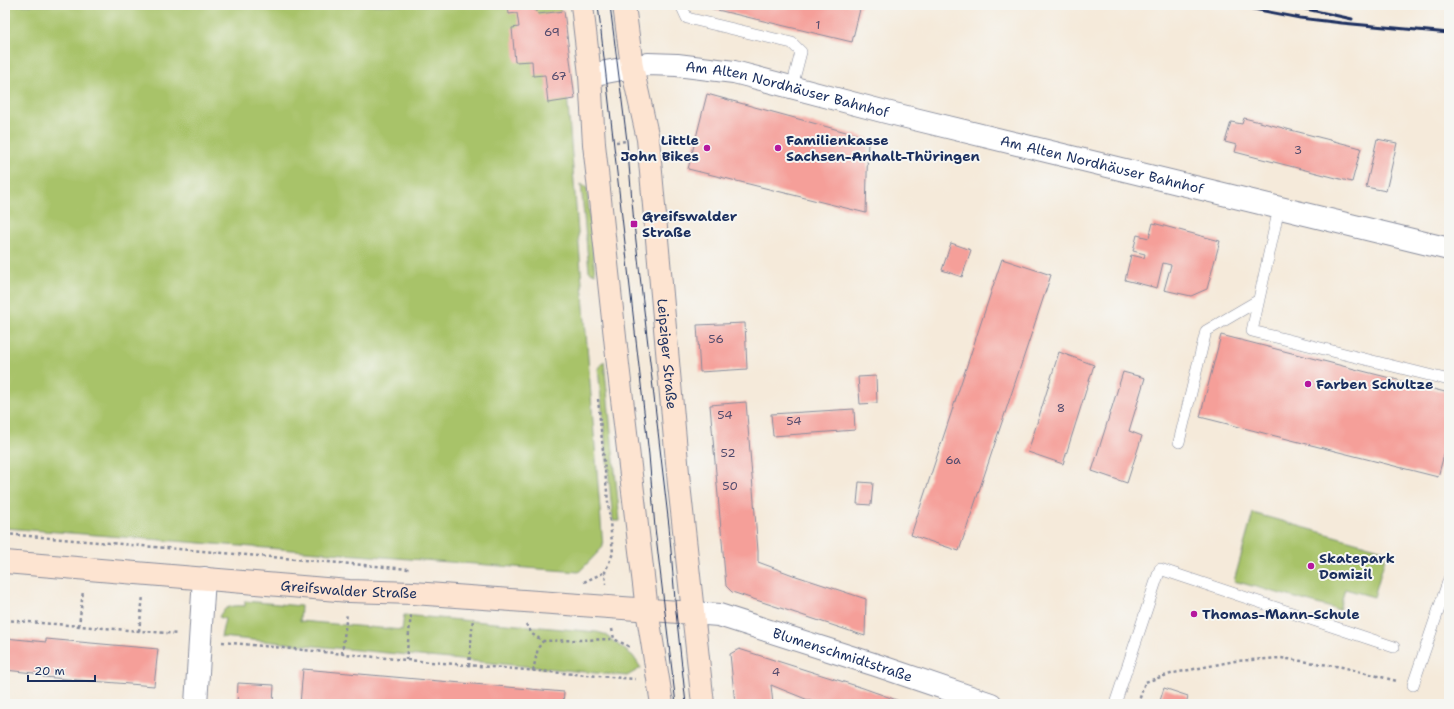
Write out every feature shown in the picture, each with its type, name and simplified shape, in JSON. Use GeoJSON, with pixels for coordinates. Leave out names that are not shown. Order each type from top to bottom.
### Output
{"type":"FeatureCollection","features":[{"type":"Feature","properties":{"kind":"main road"},"geometry":{"type":"LineString","coordinates":[[582,5],[590,75],[594,144],[618,365],[647,610],[662,704]]}},
{"type":"Feature","properties":{"kind":"main road","name":"Leipziger Straße"},"geometry":{"type":"LineString","coordinates":[[624,5],[632,67],[648,139],[679,484],[703,704]]}},
{"type":"Feature","properties":{"kind":"main road","name":"Greifswalder Straße"},"geometry":{"type":"LineString","coordinates":[[5,562],[349,591],[413,593],[693,613]]}},
{"type":"Feature","properties":{"kind":"street","name":"Am Alten Nordhäuser Bahnhof"},"geometry":{"type":"LineString","coordinates":[[590,75],[648,64],[677,64],[734,72],[886,112],[1449,249]]}},
{"type":"Feature","properties":{"kind":"street"},"geometry":{"type":"LineString","coordinates":[[196,704],[204,578]]}},
{"type":"Feature","properties":{"kind":"street","name":"Blumenschmidtstraße"},"geometry":{"type":"LineString","coordinates":[[693,613],[719,615],[876,665],[991,704]]}},
{"type":"Feature","properties":{"kind":"lane"},"geometry":{"type":"LineString","coordinates":[[681,5],[687,18],[792,43],[801,52],[792,88]]}},
{"type":"Feature","properties":{"kind":"lane"},"geometry":{"type":"LineString","coordinates":[[1279,208],[1252,331],[1445,379]]}},
{"type":"Feature","properties":{"kind":"lane"},"geometry":{"type":"LineString","coordinates":[[1179,442],[1206,330],[1259,300]]}},
{"type":"Feature","properties":{"kind":"lane"},"geometry":{"type":"LineString","coordinates":[[1115,704],[1160,569],[1394,647]]}},
{"type":"Feature","properties":{"kind":"lane"},"geometry":{"type":"LineString","coordinates":[[1413,685],[1449,580]]}},
{"type":"Feature","properties":{"kind":"path"},"geometry":{"type":"LineString","coordinates":[[5,534],[309,560]]}},
{"type":"Feature","properties":{"kind":"path"},"geometry":{"type":"LineString","coordinates":[[79,626],[86,568]]}},
{"type":"Feature","properties":{"kind":"path"},"geometry":{"type":"LineString","coordinates":[[139,631],[145,573]]}},
{"type":"Feature","properties":{"kind":"path"},"geometry":{"type":"LineString","coordinates":[[342,654],[349,591]]}},
{"type":"Feature","properties":{"kind":"path"},"geometry":{"type":"LineString","coordinates":[[406,660],[413,593]]}},
{"type":"Feature","properties":{"kind":"path"},"geometry":{"type":"LineString","coordinates":[[469,666],[475,598]]}},
{"type":"Feature","properties":{"kind":"path"},"geometry":{"type":"LineString","coordinates":[[513,600],[532,634],[543,641],[614,639]]}},
{"type":"Feature","properties":{"kind":"path"},"geometry":{"type":"LineString","coordinates":[[5,620],[200,636],[222,642],[342,654],[641,680]]}},
{"type":"Feature","properties":{"kind":"path"},"geometry":{"type":"LineString","coordinates":[[533,671],[538,648],[543,641]]}},
{"type":"Feature","properties":{"kind":"path"},"geometry":{"type":"LineString","coordinates":[[1138,704],[1145,682],[1174,673],[1235,661],[1281,658],[1342,667],[1413,685]]}},
{"type":"Feature","properties":{"kind":"green space"},"geometry":{"type":"Polygon","coordinates":[[[5,5],[560,5],[603,547],[579,572],[5,528],[5,5]]]}},
{"type":"Feature","properties":{"kind":"green space"},"geometry":{"type":"Polygon","coordinates":[[[581,184],[587,188],[595,274],[589,271],[581,184]]]}},
{"type":"Feature","properties":{"kind":"green space"},"geometry":{"type":"Polygon","coordinates":[[[604,361],[620,521],[613,521],[598,368],[604,361]]]}},
{"type":"Feature","properties":{"kind":"green space","name":"Skatepark Domizil"},"geometry":{"type":"Polygon","coordinates":[[[1253,513],[1387,551],[1374,597],[1345,589],[1339,610],[1234,581],[1253,513]]]}},
{"type":"Feature","properties":{"kind":"green space"},"geometry":{"type":"Polygon","coordinates":[[[245,601],[301,606],[300,621],[402,630],[404,615],[597,632],[604,634],[633,656],[641,668],[627,676],[221,637],[225,619],[219,617],[223,610],[229,607],[245,606],[245,601]]]}},
{"type":"Feature","properties":{"kind":"building"},"geometry":{"type":"Polygon","coordinates":[[[508,5],[534,5],[535,11],[537,11],[538,14],[564,11],[575,99],[548,103],[545,75],[533,76],[532,61],[515,62],[512,28],[519,27],[517,13],[509,14],[508,5]]]}},
{"type":"Feature","properties":{"kind":"building"},"geometry":{"type":"Polygon","coordinates":[[[710,5],[861,5],[852,42],[709,8],[710,5]]]}},
{"type":"Feature","properties":{"kind":"building"},"geometry":{"type":"Polygon","coordinates":[[[707,94],[868,138],[866,213],[688,169],[707,94]]]}},
{"type":"Feature","properties":{"kind":"building"},"geometry":{"type":"Polygon","coordinates":[[[1244,118],[1361,148],[1352,182],[1235,152],[1237,145],[1225,142],[1231,122],[1242,124],[1244,118]]]}},
{"type":"Feature","properties":{"kind":"building"},"geometry":{"type":"Polygon","coordinates":[[[1377,139],[1397,143],[1386,191],[1366,187],[1377,139]]]}},
{"type":"Feature","properties":{"kind":"building"},"geometry":{"type":"Polygon","coordinates":[[[1153,223],[1220,241],[1207,289],[1191,296],[1164,290],[1171,265],[1163,263],[1157,288],[1125,280],[1131,255],[1144,258],[1145,254],[1133,251],[1137,235],[1149,238],[1153,223]]]}},
{"type":"Feature","properties":{"kind":"building"},"geometry":{"type":"Polygon","coordinates":[[[951,243],[971,250],[962,277],[942,270],[951,243]]]}},
{"type":"Feature","properties":{"kind":"building"},"geometry":{"type":"Polygon","coordinates":[[[1002,259],[1051,275],[959,551],[911,535],[1002,259]]]}},
{"type":"Feature","properties":{"kind":"building"},"geometry":{"type":"Polygon","coordinates":[[[745,323],[747,369],[700,372],[697,325],[745,323]]]}},
{"type":"Feature","properties":{"kind":"building"},"geometry":{"type":"Polygon","coordinates":[[[1221,335],[1449,393],[1449,436],[1438,477],[1200,417],[1221,335]]]}},
{"type":"Feature","properties":{"kind":"building"},"geometry":{"type":"Polygon","coordinates":[[[1059,352],[1094,365],[1063,464],[1028,452],[1059,352]]]}},
{"type":"Feature","properties":{"kind":"building"},"geometry":{"type":"Polygon","coordinates":[[[1123,372],[1145,378],[1129,431],[1142,436],[1127,483],[1092,471],[1123,372]]]}},
{"type":"Feature","properties":{"kind":"building"},"geometry":{"type":"Polygon","coordinates":[[[876,376],[877,403],[860,404],[858,377],[876,376]]]}},
{"type":"Feature","properties":{"kind":"building"},"geometry":{"type":"Polygon","coordinates":[[[746,402],[758,562],[866,599],[865,636],[732,592],[726,586],[710,405],[746,402]]]}},
{"type":"Feature","properties":{"kind":"building"},"geometry":{"type":"Polygon","coordinates":[[[854,409],[855,430],[773,436],[771,414],[854,409]]]}},
{"type":"Feature","properties":{"kind":"building"},"geometry":{"type":"Polygon","coordinates":[[[859,482],[873,483],[871,505],[857,504],[859,482]]]}},
{"type":"Feature","properties":{"kind":"building"},"geometry":{"type":"Polygon","coordinates":[[[5,638],[46,642],[46,639],[158,649],[154,686],[43,677],[43,674],[5,670],[5,638]]]}},
{"type":"Feature","properties":{"kind":"building"},"geometry":{"type":"Polygon","coordinates":[[[739,649],[863,688],[908,704],[818,704],[771,685],[773,704],[735,704],[730,654],[739,649]]]}},
{"type":"Feature","properties":{"kind":"building"},"geometry":{"type":"Polygon","coordinates":[[[303,669],[564,692],[563,704],[300,704],[303,669]]]}},
{"type":"Feature","properties":{"kind":"building"},"geometry":{"type":"Polygon","coordinates":[[[238,683],[274,685],[273,704],[237,704],[238,683]]]}},
{"type":"Feature","properties":{"kind":"building"},"geometry":{"type":"Polygon","coordinates":[[[1164,688],[1188,696],[1186,704],[1159,704],[1164,688]]]}},
{"type":"Feature","properties":{"kind":"tram line"},"geometry":{"type":"LineString","coordinates":[[598,5],[649,455],[655,528],[676,704]]}},
{"type":"Feature","properties":{"kind":"tram line"},"geometry":{"type":"LineString","coordinates":[[610,5],[627,141],[634,224],[669,526],[676,612],[686,704]]}},
{"type":"Feature","properties":{"kind":"railway"},"geometry":{"type":"LineString","coordinates":[[1233,5],[1300,18],[1449,33]]}},
{"type":"Feature","properties":{"kind":"railway"},"geometry":{"type":"LineString","coordinates":[[1288,5],[1352,19]]}},
{"type":"Feature","properties":{"kind":"place","name":"Little John Bikes"},"geometry":{"type":"Point","coordinates":[707,148]}},
{"type":"Feature","properties":{"kind":"place","name":"Familienkasse Sachsen-Anhalt-Thüringen"},"geometry":{"type":"Point","coordinates":[778,148]}},
{"type":"Feature","properties":{"kind":"place","name":"Greifswalder Straße"},"geometry":{"type":"Point","coordinates":[634,224]}},
{"type":"Feature","properties":{"kind":"place","name":"Farben Schultze"},"geometry":{"type":"Point","coordinates":[1308,384]}},
{"type":"Feature","properties":{"kind":"place","name":"Skatepark Domizil"},"geometry":{"type":"Point","coordinates":[1311,566]}},
{"type":"Feature","properties":{"kind":"place","name":"Thomas-Mann-Schule"},"geometry":{"type":"Point","coordinates":[1194,614]}}]}
